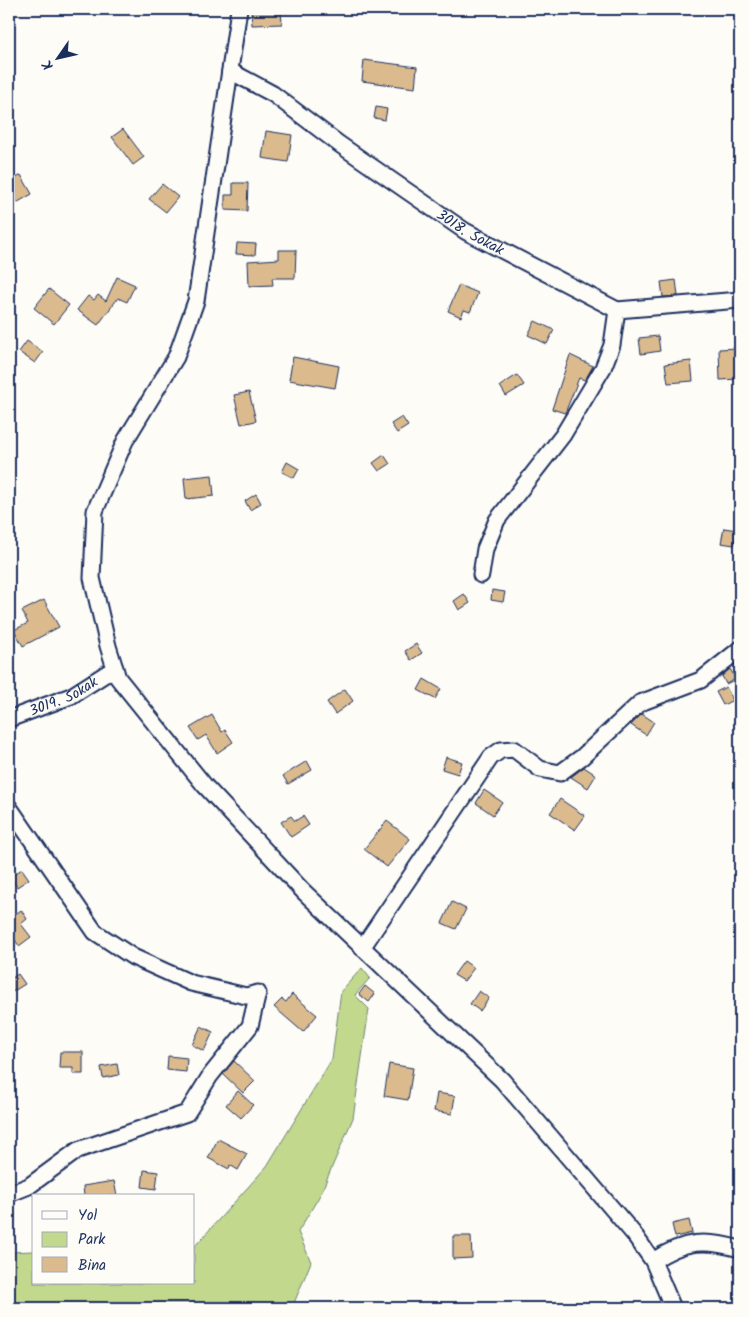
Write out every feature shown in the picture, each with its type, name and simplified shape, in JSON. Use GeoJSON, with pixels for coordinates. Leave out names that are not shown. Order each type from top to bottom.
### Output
{"type":"FeatureCollection","features":[{"type":"Feature","properties":{"kind":"street"},"geometry":{"type":"LineString","coordinates":[[239,9],[196,301],[176,357],[124,441],[95,511],[92,578],[118,678],[205,786],[303,891],[502,1080],[634,1233],[653,1261],[673,1308]]}},
{"type":"Feature","properties":{"kind":"street","name":"3018. Sokak"},"geometry":{"type":"LineString","coordinates":[[230,71],[273,94],[339,144],[465,231],[616,310]]}},
{"type":"Feature","properties":{"kind":"street"},"geometry":{"type":"LineString","coordinates":[[481,575],[484,549],[497,520],[563,435],[603,368],[612,345],[616,310],[740,300]]}},
{"type":"Feature","properties":{"kind":"street"},"geometry":{"type":"LineString","coordinates":[[362,948],[469,789],[492,758],[501,750],[514,749],[540,769],[560,773],[582,757],[640,703],[701,680],[740,649]]}},
{"type":"Feature","properties":{"kind":"street","name":"3019. Sokak"},"geometry":{"type":"LineString","coordinates":[[9,718],[71,696],[115,668]]}},
{"type":"Feature","properties":{"kind":"street"},"geometry":{"type":"LineString","coordinates":[[9,807],[95,932],[133,957],[191,983],[246,996],[258,993],[250,1026],[210,1076],[187,1113],[78,1150],[29,1186],[9,1194]]}},
{"type":"Feature","properties":{"kind":"street"},"geometry":{"type":"LineString","coordinates":[[653,1261],[666,1252],[693,1242],[718,1243],[740,1249]]}},
{"type":"Feature","properties":{"kind":"green space"},"geometry":{"type":"Polygon","coordinates":[[[362,968],[370,978],[355,995],[369,1009],[353,1118],[320,1195],[298,1232],[311,1262],[292,1308],[9,1308],[9,1252],[32,1251],[32,1284],[195,1284],[195,1246],[267,1166],[332,1059],[341,991],[362,968]]]}},
{"type":"Feature","properties":{"kind":"building"},"geometry":{"type":"Polygon","coordinates":[[[251,9],[281,9],[282,24],[252,25],[251,9]]]}},
{"type":"Feature","properties":{"kind":"building"},"geometry":{"type":"Polygon","coordinates":[[[364,60],[417,67],[415,88],[362,81],[364,60]]]}},
{"type":"Feature","properties":{"kind":"building"},"geometry":{"type":"Polygon","coordinates":[[[376,107],[387,109],[385,120],[374,118],[376,107]]]}},
{"type":"Feature","properties":{"kind":"building"},"geometry":{"type":"Polygon","coordinates":[[[123,129],[144,157],[133,165],[112,137],[123,129]]]}},
{"type":"Feature","properties":{"kind":"building"},"geometry":{"type":"Polygon","coordinates":[[[266,131],[292,135],[288,162],[262,158],[266,131]]]}},
{"type":"Feature","properties":{"kind":"building"},"geometry":{"type":"Polygon","coordinates":[[[21,175],[32,194],[13,205],[9,198],[9,183],[21,175]]]}},
{"type":"Feature","properties":{"kind":"building"},"geometry":{"type":"Polygon","coordinates":[[[233,183],[248,183],[247,211],[225,210],[225,195],[233,195],[233,183]]]}},
{"type":"Feature","properties":{"kind":"building"},"geometry":{"type":"Polygon","coordinates":[[[162,184],[178,197],[166,212],[149,199],[162,184]]]}},
{"type":"Feature","properties":{"kind":"building"},"geometry":{"type":"Polygon","coordinates":[[[237,243],[256,244],[255,255],[236,254],[237,243]]]}},
{"type":"Feature","properties":{"kind":"building"},"geometry":{"type":"Polygon","coordinates":[[[279,250],[296,250],[295,278],[272,278],[273,285],[249,286],[248,261],[279,259],[279,250]]]}},
{"type":"Feature","properties":{"kind":"building"},"geometry":{"type":"Polygon","coordinates":[[[117,277],[135,285],[127,302],[118,298],[98,325],[77,310],[88,296],[94,300],[98,295],[106,301],[117,277]]]}},
{"type":"Feature","properties":{"kind":"building"},"geometry":{"type":"Polygon","coordinates":[[[676,280],[678,296],[663,297],[661,282],[676,280]]]}},
{"type":"Feature","properties":{"kind":"building"},"geometry":{"type":"Polygon","coordinates":[[[459,285],[478,293],[470,312],[464,310],[461,317],[448,311],[459,285]]]}},
{"type":"Feature","properties":{"kind":"building"},"geometry":{"type":"Polygon","coordinates":[[[49,289],[69,305],[54,324],[34,308],[49,289]]]}},
{"type":"Feature","properties":{"kind":"building"},"geometry":{"type":"Polygon","coordinates":[[[535,321],[554,330],[547,344],[528,335],[535,321]]]}},
{"type":"Feature","properties":{"kind":"building"},"geometry":{"type":"Polygon","coordinates":[[[658,336],[660,351],[641,354],[639,338],[658,336]]]}},
{"type":"Feature","properties":{"kind":"building"},"geometry":{"type":"Polygon","coordinates":[[[27,341],[43,352],[35,363],[19,352],[27,341]]]}},
{"type":"Feature","properties":{"kind":"building"},"geometry":{"type":"Polygon","coordinates":[[[738,348],[739,379],[720,380],[719,349],[738,348]]]}},
{"type":"Feature","properties":{"kind":"building"},"geometry":{"type":"Polygon","coordinates":[[[570,355],[593,366],[585,380],[579,378],[565,413],[552,409],[570,355]]]}},
{"type":"Feature","properties":{"kind":"building"},"geometry":{"type":"Polygon","coordinates":[[[293,357],[339,366],[335,388],[289,380],[293,357]]]}},
{"type":"Feature","properties":{"kind":"building"},"geometry":{"type":"Polygon","coordinates":[[[691,361],[693,381],[668,383],[665,364],[691,361]]]}},
{"type":"Feature","properties":{"kind":"building"},"geometry":{"type":"Polygon","coordinates":[[[517,375],[524,385],[506,396],[500,386],[517,375]]]}},
{"type":"Feature","properties":{"kind":"building"},"geometry":{"type":"Polygon","coordinates":[[[249,392],[256,421],[241,424],[234,395],[249,392]]]}},
{"type":"Feature","properties":{"kind":"building"},"geometry":{"type":"Polygon","coordinates":[[[402,417],[408,426],[397,433],[391,424],[402,417]]]}},
{"type":"Feature","properties":{"kind":"building"},"geometry":{"type":"Polygon","coordinates":[[[384,455],[390,464],[379,471],[373,463],[384,455]]]}},
{"type":"Feature","properties":{"kind":"building"},"geometry":{"type":"Polygon","coordinates":[[[287,462],[299,469],[294,478],[282,472],[287,462]]]}},
{"type":"Feature","properties":{"kind":"building"},"geometry":{"type":"Polygon","coordinates":[[[212,475],[214,496],[186,499],[184,478],[212,475]]]}},
{"type":"Feature","properties":{"kind":"building"},"geometry":{"type":"Polygon","coordinates":[[[256,494],[261,503],[250,510],[245,501],[256,494]]]}},
{"type":"Feature","properties":{"kind":"building"},"geometry":{"type":"Polygon","coordinates":[[[724,528],[737,530],[734,545],[721,543],[724,528]]]}},
{"type":"Feature","properties":{"kind":"building"},"geometry":{"type":"Polygon","coordinates":[[[492,590],[505,592],[503,602],[491,600],[492,590]]]}},
{"type":"Feature","properties":{"kind":"building"},"geometry":{"type":"Polygon","coordinates":[[[464,594],[470,603],[459,610],[454,601],[464,594]]]}},
{"type":"Feature","properties":{"kind":"building"},"geometry":{"type":"Polygon","coordinates":[[[44,600],[59,627],[23,646],[14,630],[28,623],[22,611],[44,600]]]}},
{"type":"Feature","properties":{"kind":"building"},"geometry":{"type":"Polygon","coordinates":[[[416,644],[422,653],[411,660],[405,651],[416,644]]]}},
{"type":"Feature","properties":{"kind":"building"},"geometry":{"type":"Polygon","coordinates":[[[730,669],[736,679],[726,684],[722,676],[730,669]]]}},
{"type":"Feature","properties":{"kind":"building"},"geometry":{"type":"Polygon","coordinates":[[[424,679],[441,689],[435,699],[418,690],[424,679]]]}},
{"type":"Feature","properties":{"kind":"building"},"geometry":{"type":"Polygon","coordinates":[[[726,687],[733,700],[723,705],[716,692],[726,687]]]}},
{"type":"Feature","properties":{"kind":"building"},"geometry":{"type":"Polygon","coordinates":[[[345,689],[353,701],[335,714],[327,702],[345,689]]]}},
{"type":"Feature","properties":{"kind":"building"},"geometry":{"type":"Polygon","coordinates":[[[642,714],[654,722],[646,735],[631,725],[642,714]]]}},
{"type":"Feature","properties":{"kind":"building"},"geometry":{"type":"Polygon","coordinates":[[[212,715],[222,732],[225,730],[233,742],[217,753],[206,735],[198,740],[190,728],[212,715]]]}},
{"type":"Feature","properties":{"kind":"building"},"geometry":{"type":"Polygon","coordinates":[[[446,757],[462,762],[458,774],[442,769],[446,757]]]}},
{"type":"Feature","properties":{"kind":"building"},"geometry":{"type":"Polygon","coordinates":[[[307,761],[312,770],[288,784],[283,776],[307,761]]]}},
{"type":"Feature","properties":{"kind":"building"},"geometry":{"type":"Polygon","coordinates":[[[584,767],[596,775],[588,788],[571,777],[584,767]]]}},
{"type":"Feature","properties":{"kind":"building"},"geometry":{"type":"Polygon","coordinates":[[[484,790],[502,802],[493,815],[476,803],[484,790]]]}},
{"type":"Feature","properties":{"kind":"building"},"geometry":{"type":"Polygon","coordinates":[[[560,799],[585,816],[575,830],[550,813],[560,799]]]}},
{"type":"Feature","properties":{"kind":"building"},"geometry":{"type":"Polygon","coordinates":[[[291,816],[295,821],[303,816],[309,825],[291,837],[281,822],[291,816]]]}},
{"type":"Feature","properties":{"kind":"building"},"geometry":{"type":"Polygon","coordinates":[[[387,821],[410,839],[387,867],[364,849],[387,821]]]}},
{"type":"Feature","properties":{"kind":"building"},"geometry":{"type":"Polygon","coordinates":[[[22,869],[29,879],[17,887],[10,877],[22,869]]]}},
{"type":"Feature","properties":{"kind":"building"},"geometry":{"type":"Polygon","coordinates":[[[452,902],[466,909],[456,929],[442,923],[452,902]]]}},
{"type":"Feature","properties":{"kind":"building"},"geometry":{"type":"Polygon","coordinates":[[[21,910],[27,919],[21,924],[31,937],[19,946],[9,931],[9,919],[21,910]]]}},
{"type":"Feature","properties":{"kind":"building"},"geometry":{"type":"Polygon","coordinates":[[[464,961],[474,968],[464,981],[454,975],[464,961]]]}},
{"type":"Feature","properties":{"kind":"building"},"geometry":{"type":"Polygon","coordinates":[[[18,974],[25,984],[9,994],[9,980],[18,974]]]}},
{"type":"Feature","properties":{"kind":"building"},"geometry":{"type":"Polygon","coordinates":[[[365,986],[375,994],[369,1002],[359,994],[365,986]]]}},
{"type":"Feature","properties":{"kind":"building"},"geometry":{"type":"Polygon","coordinates":[[[479,991],[489,998],[480,1011],[470,1004],[479,991]]]}},
{"type":"Feature","properties":{"kind":"building"},"geometry":{"type":"Polygon","coordinates":[[[292,994],[317,1015],[303,1032],[274,1007],[282,999],[286,1002],[292,994]]]}},
{"type":"Feature","properties":{"kind":"building"},"geometry":{"type":"Polygon","coordinates":[[[201,1026],[213,1032],[204,1051],[192,1045],[201,1026]]]}},
{"type":"Feature","properties":{"kind":"building"},"geometry":{"type":"Polygon","coordinates":[[[60,1052],[83,1052],[83,1074],[73,1074],[73,1068],[59,1068],[60,1052]]]}},
{"type":"Feature","properties":{"kind":"building"},"geometry":{"type":"Polygon","coordinates":[[[168,1056],[187,1058],[186,1072],[167,1070],[168,1056]]]}},
{"type":"Feature","properties":{"kind":"building"},"geometry":{"type":"Polygon","coordinates":[[[234,1061],[255,1081],[243,1093],[223,1074],[234,1061]]]}},
{"type":"Feature","properties":{"kind":"building"},"geometry":{"type":"Polygon","coordinates":[[[117,1064],[119,1075],[103,1078],[101,1067],[117,1064]]]}},
{"type":"Feature","properties":{"kind":"building"},"geometry":{"type":"Polygon","coordinates":[[[389,1064],[413,1068],[408,1100],[384,1096],[389,1064]]]}},
{"type":"Feature","properties":{"kind":"building"},"geometry":{"type":"Polygon","coordinates":[[[238,1091],[253,1105],[241,1118],[226,1105],[238,1091]]]}},
{"type":"Feature","properties":{"kind":"building"},"geometry":{"type":"Polygon","coordinates":[[[437,1093],[455,1096],[452,1114],[434,1111],[437,1093]]]}},
{"type":"Feature","properties":{"kind":"building"},"geometry":{"type":"Polygon","coordinates":[[[218,1139],[247,1154],[238,1170],[230,1165],[229,1169],[208,1158],[218,1139]]]}},
{"type":"Feature","properties":{"kind":"building"},"geometry":{"type":"Polygon","coordinates":[[[144,1170],[158,1172],[156,1189],[142,1187],[144,1170]]]}},
{"type":"Feature","properties":{"kind":"building"},"geometry":{"type":"Polygon","coordinates":[[[114,1181],[117,1194],[84,1194],[83,1186],[114,1181]]]}},
{"type":"Feature","properties":{"kind":"building"},"geometry":{"type":"Polygon","coordinates":[[[689,1220],[692,1233],[675,1237],[672,1224],[689,1220]]]}},
{"type":"Feature","properties":{"kind":"building"},"geometry":{"type":"Polygon","coordinates":[[[453,1236],[471,1236],[472,1258],[453,1259],[453,1236]]]}}]}
